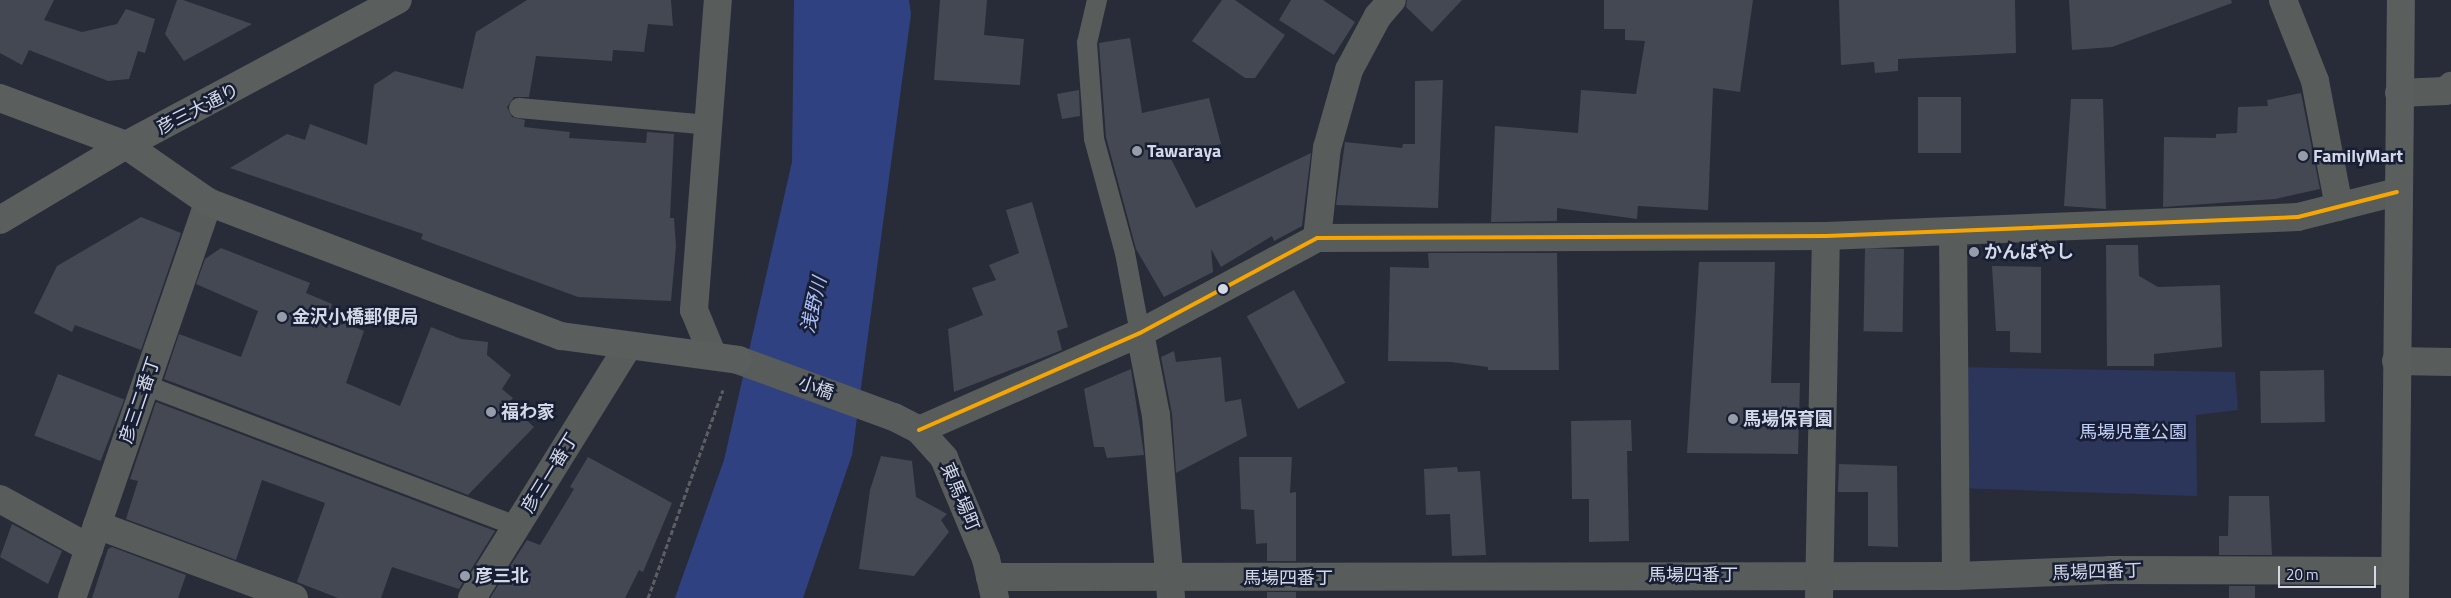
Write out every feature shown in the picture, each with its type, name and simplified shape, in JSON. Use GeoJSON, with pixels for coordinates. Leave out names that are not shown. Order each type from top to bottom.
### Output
{"type":"FeatureCollection","features":[{"type":"Feature","properties":{"kind":"street","name":"彦三大通り"},"geometry":{"type":"LineString","coordinates":[[0,220],[126,145],[198,110],[398,0]]}},
{"type":"Feature","properties":{"kind":"street"},"geometry":{"type":"LineString","coordinates":[[718,0],[694,310],[725,358]]}},
{"type":"Feature","properties":{"kind":"street"},"geometry":{"type":"LineString","coordinates":[[1316,238],[1327,148],[1349,70],[1378,16],[1392,0]]}},
{"type":"Feature","properties":{"kind":"street"},"geometry":{"type":"LineString","coordinates":[[2283,0],[2315,81],[2338,207]]}},
{"type":"Feature","properties":{"kind":"street"},"geometry":{"type":"LineString","coordinates":[[2395,585],[2397,192],[2401,0]]}},
{"type":"Feature","properties":{"kind":"street"},"geometry":{"type":"LineString","coordinates":[[2399,93],[2445,91],[2451,86]]}},
{"type":"Feature","properties":{"kind":"street"},"geometry":{"type":"LineString","coordinates":[[0,98],[126,145],[208,202],[561,336],[627,348],[725,358]]}},
{"type":"Feature","properties":{"kind":"street"},"geometry":{"type":"LineString","coordinates":[[919,430],[1140,333],[1316,238],[1826,236],[1953,232],[2298,217],[2397,192]]}},
{"type":"Feature","properties":{"kind":"street","name":"彦三二番丁"},"geometry":{"type":"LineString","coordinates":[[72,598],[208,202]]}},
{"type":"Feature","properties":{"kind":"street"},"geometry":{"type":"LineString","coordinates":[[1953,232],[1956,576]]}},
{"type":"Feature","properties":{"kind":"street"},"geometry":{"type":"LineString","coordinates":[[1818,586],[1826,236]]}},
{"type":"Feature","properties":{"kind":"street"},"geometry":{"type":"LineString","coordinates":[[1140,333],[1156,415],[1170,588]]}},
{"type":"Feature","properties":{"kind":"street","name":"彦三一番丁"},"geometry":{"type":"LineString","coordinates":[[472,598],[627,348]]}},
{"type":"Feature","properties":{"kind":"street","name":"小橋"},"geometry":{"type":"LineString","coordinates":[[725,358],[894,417]]}},
{"type":"Feature","properties":{"kind":"street"},"geometry":{"type":"LineString","coordinates":[[2396,361],[2451,362]]}},
{"type":"Feature","properties":{"kind":"street","name":"東馬場町"},"geometry":{"type":"LineString","coordinates":[[894,417],[919,430],[944,458],[986,559],[992,587]]}},
{"type":"Feature","properties":{"kind":"street"},"geometry":{"type":"LineString","coordinates":[[0,499],[93,536],[294,598]]}},
{"type":"Feature","properties":{"kind":"street","name":"馬場四番丁"},"geometry":{"type":"LineString","coordinates":[[992,587],[1818,586],[1956,576],[2109,570],[2395,585]]}},
{"type":"Feature","properties":{"kind":"lane"},"geometry":{"type":"LineString","coordinates":[[1097,0],[1087,42],[1094,139],[1125,253],[1140,333]]}},
{"type":"Feature","properties":{"kind":"lane"},"geometry":{"type":"LineString","coordinates":[[519,108],[708,125]]}},
{"type":"Feature","properties":{"kind":"lane"},"geometry":{"type":"LineString","coordinates":[[145,385],[517,526]]}},
{"type":"Feature","properties":{"kind":"path"},"geometry":{"type":"LineString","coordinates":[[648,598],[724,392],[725,358]]}},
{"type":"Feature","properties":{"kind":"green space","name":"馬場児童公園"},"geometry":{"type":"Polygon","coordinates":[[[1953,367],[2235,372],[2238,410],[2196,415],[2197,496],[1955,488],[1953,367]]]}},
{"type":"Feature","properties":{"kind":"water","name":"浅野川"},"geometry":{"type":"Polygon","coordinates":[[[794,0],[909,0],[911,14],[852,455],[803,598],[675,598],[724,460],[792,162],[794,0]]]}},
{"type":"Feature","properties":{"kind":"building"},"geometry":{"type":"Polygon","coordinates":[[[0,0],[54,0],[44,20],[82,32],[117,24],[126,9],[155,19],[145,53],[138,51],[129,79],[108,81],[29,50],[22,65],[0,53],[0,0]]]}},
{"type":"Feature","properties":{"kind":"building"},"geometry":{"type":"Polygon","coordinates":[[[177,0],[183,0],[252,24],[184,61],[165,34],[177,0]]]}},
{"type":"Feature","properties":{"kind":"building"},"geometry":{"type":"Polygon","coordinates":[[[527,0],[671,0],[673,26],[648,24],[644,52],[613,50],[612,61],[536,56],[529,97],[514,97],[507,107],[512,117],[525,120],[524,127],[570,132],[569,138],[646,143],[647,132],[674,134],[670,218],[674,218],[676,246],[671,301],[578,297],[421,239],[423,234],[230,168],[287,134],[305,140],[310,124],[367,145],[374,85],[395,71],[463,89],[476,32],[527,0]]]}},
{"type":"Feature","properties":{"kind":"building"},"geometry":{"type":"Polygon","coordinates":[[[940,0],[987,0],[984,35],[1024,39],[1020,85],[934,80],[940,0]]]}},
{"type":"Feature","properties":{"kind":"building"},"geometry":{"type":"Polygon","coordinates":[[[1222,0],[1235,0],[1285,35],[1255,78],[1245,78],[1192,41],[1222,0]]]}},
{"type":"Feature","properties":{"kind":"building"},"geometry":{"type":"Polygon","coordinates":[[[1291,0],[1323,0],[1355,22],[1334,55],[1279,20],[1291,0]]]}},
{"type":"Feature","properties":{"kind":"building"},"geometry":{"type":"Polygon","coordinates":[[[1407,0],[1462,0],[1432,32],[1406,7],[1407,0]]]}},
{"type":"Feature","properties":{"kind":"building"},"geometry":{"type":"Polygon","coordinates":[[[1604,0],[1753,0],[1740,92],[1713,88],[1708,210],[1638,206],[1637,219],[1557,208],[1557,221],[1491,222],[1495,126],[1578,133],[1581,90],[1636,94],[1645,41],[1625,40],[1625,29],[1604,29],[1604,0]]]}},
{"type":"Feature","properties":{"kind":"building"},"geometry":{"type":"Polygon","coordinates":[[[1839,0],[2015,0],[2016,53],[1898,59],[1898,71],[1875,73],[1874,62],[1841,65],[1839,0]]]}},
{"type":"Feature","properties":{"kind":"building"},"geometry":{"type":"Polygon","coordinates":[[[2069,0],[2231,0],[2232,3],[2112,47],[2072,50],[2069,0]]]}},
{"type":"Feature","properties":{"kind":"building"},"geometry":{"type":"Polygon","coordinates":[[[1130,38],[1142,113],[1209,98],[1221,144],[1170,157],[1196,208],[1311,153],[1302,226],[1274,241],[1272,236],[1221,267],[1211,249],[1213,272],[1164,297],[1136,249],[1106,137],[1099,43],[1130,38]]]}},
{"type":"Feature","properties":{"kind":"building"},"geometry":{"type":"Polygon","coordinates":[[[1443,80],[1438,208],[1336,205],[1345,142],[1402,148],[1403,144],[1415,144],[1415,81],[1443,80]]]}},
{"type":"Feature","properties":{"kind":"building"},"geometry":{"type":"Polygon","coordinates":[[[1079,90],[1080,116],[1062,119],[1057,94],[1079,90]]]}},
{"type":"Feature","properties":{"kind":"building"},"geometry":{"type":"Polygon","coordinates":[[[2301,93],[2320,189],[2275,199],[2163,207],[2164,137],[2216,138],[2216,134],[2237,133],[2238,107],[2268,106],[2267,100],[2301,93]]]}},
{"type":"Feature","properties":{"kind":"building"},"geometry":{"type":"Polygon","coordinates":[[[1918,97],[1961,97],[1961,153],[1918,153],[1918,97]]]}},
{"type":"Feature","properties":{"kind":"building"},"geometry":{"type":"Polygon","coordinates":[[[2071,99],[2103,99],[2106,209],[2064,206],[2071,99]]]}},
{"type":"Feature","properties":{"kind":"building"},"geometry":{"type":"Polygon","coordinates":[[[1032,202],[1068,327],[1057,331],[1062,350],[954,392],[948,329],[983,315],[972,288],[996,280],[989,265],[1019,253],[1006,210],[1032,202]]]}},
{"type":"Feature","properties":{"kind":"building"},"geometry":{"type":"Polygon","coordinates":[[[141,217],[181,233],[141,350],[75,325],[72,332],[34,313],[57,266],[141,217]]]}},
{"type":"Feature","properties":{"kind":"building"},"geometry":{"type":"Polygon","coordinates":[[[2106,245],[2138,245],[2139,276],[2158,287],[2220,285],[2222,347],[2154,354],[2154,366],[2107,366],[2106,245]]]}},
{"type":"Feature","properties":{"kind":"building"},"geometry":{"type":"Polygon","coordinates":[[[221,248],[310,283],[306,293],[332,304],[328,316],[364,331],[346,383],[400,406],[431,327],[461,339],[488,342],[487,355],[511,375],[502,389],[513,398],[508,403],[534,427],[468,495],[164,379],[179,334],[241,357],[258,311],[196,284],[205,259],[221,248]]]}},
{"type":"Feature","properties":{"kind":"building"},"geometry":{"type":"Polygon","coordinates":[[[1865,248],[1904,249],[1903,332],[1864,331],[1865,248]]]}},
{"type":"Feature","properties":{"kind":"building"},"geometry":{"type":"Polygon","coordinates":[[[1428,253],[1557,253],[1559,370],[1488,370],[1488,367],[1451,362],[1388,361],[1390,267],[1429,268],[1428,253]]]}},
{"type":"Feature","properties":{"kind":"building"},"geometry":{"type":"Polygon","coordinates":[[[1699,262],[1775,262],[1771,383],[1800,383],[1798,454],[1687,453],[1699,262]]]}},
{"type":"Feature","properties":{"kind":"building"},"geometry":{"type":"Polygon","coordinates":[[[1992,266],[2041,267],[2041,353],[2010,352],[2010,331],[1996,331],[1992,266]]]}},
{"type":"Feature","properties":{"kind":"building"},"geometry":{"type":"Polygon","coordinates":[[[1294,290],[1345,383],[1298,409],[1247,316],[1294,290]]]}},
{"type":"Feature","properties":{"kind":"building"},"geometry":{"type":"Polygon","coordinates":[[[1174,351],[1176,362],[1221,357],[1225,402],[1241,399],[1247,436],[1176,473],[1172,414],[1161,357],[1174,351]]]}},
{"type":"Feature","properties":{"kind":"building"},"geometry":{"type":"Polygon","coordinates":[[[1131,369],[1144,455],[1107,458],[1104,447],[1094,447],[1084,389],[1131,369]]]}},
{"type":"Feature","properties":{"kind":"building"},"geometry":{"type":"Polygon","coordinates":[[[2324,370],[2325,422],[2261,423],[2260,371],[2324,370]]]}},
{"type":"Feature","properties":{"kind":"building"},"geometry":{"type":"Polygon","coordinates":[[[58,374],[124,399],[101,461],[34,436],[58,374]]]}},
{"type":"Feature","properties":{"kind":"building"},"geometry":{"type":"Polygon","coordinates":[[[156,402],[495,531],[459,589],[392,567],[381,598],[338,598],[297,582],[325,503],[262,480],[236,560],[126,519],[138,481],[130,479],[156,402]]]}},
{"type":"Feature","properties":{"kind":"building"},"geometry":{"type":"Polygon","coordinates":[[[1631,420],[1632,451],[1627,451],[1629,541],[1589,542],[1589,499],[1572,499],[1571,421],[1631,420]]]}},
{"type":"Feature","properties":{"kind":"building"},"geometry":{"type":"Polygon","coordinates":[[[881,456],[912,461],[916,497],[947,514],[941,520],[949,532],[914,576],[859,569],[870,490],[881,456]]]}},
{"type":"Feature","properties":{"kind":"building"},"geometry":{"type":"Polygon","coordinates":[[[588,457],[672,503],[643,572],[639,570],[625,598],[490,598],[527,540],[540,545],[574,489],[570,487],[588,457]]]}},
{"type":"Feature","properties":{"kind":"building"},"geometry":{"type":"Polygon","coordinates":[[[1239,457],[1292,457],[1290,493],[1296,492],[1296,561],[1267,561],[1267,543],[1256,544],[1254,510],[1241,509],[1239,457]]]}},
{"type":"Feature","properties":{"kind":"building"},"geometry":{"type":"Polygon","coordinates":[[[1839,464],[1897,466],[1898,547],[1868,546],[1868,492],[1838,492],[1839,464]]]}},
{"type":"Feature","properties":{"kind":"building"},"geometry":{"type":"Polygon","coordinates":[[[1457,467],[1458,472],[1480,471],[1486,555],[1452,556],[1450,514],[1426,515],[1424,469],[1457,467]]]}},
{"type":"Feature","properties":{"kind":"building"},"geometry":{"type":"Polygon","coordinates":[[[2229,496],[2269,496],[2272,555],[2219,555],[2219,536],[2228,536],[2229,496]]]}},
{"type":"Feature","properties":{"kind":"building"},"geometry":{"type":"Polygon","coordinates":[[[12,524],[62,551],[48,584],[0,557],[12,524]]]}},
{"type":"Feature","properties":{"kind":"building"},"geometry":{"type":"Polygon","coordinates":[[[112,547],[186,575],[178,598],[92,598],[108,549],[112,547]]]}},
{"type":"Feature","properties":{"kind":"building"},"geometry":{"type":"Polygon","coordinates":[[[2229,586],[2255,586],[2255,598],[2229,598],[2229,586]]]}},
{"type":"Feature","properties":{"kind":"building"},"geometry":{"type":"Polygon","coordinates":[[[1267,592],[1296,592],[1296,598],[1267,598],[1267,592]]]}},
{"type":"Feature","properties":{"kind":"transit line"},"geometry":{"type":"LineString","coordinates":[[919,430],[1140,333],[1317,238],[1826,236],[2298,217],[2397,192]]}},
{"type":"Feature","properties":{"kind":"place","name":"Tawaraya"},"geometry":{"type":"Point","coordinates":[1137,151]}},
{"type":"Feature","properties":{"kind":"place","name":"FamilyMart"},"geometry":{"type":"Point","coordinates":[2303,156]}},
{"type":"Feature","properties":{"kind":"place","name":"かんばやし"},"geometry":{"type":"Point","coordinates":[1974,252]}},
{"type":"Feature","properties":{"kind":"place","name":"金沢小橋郵便局"},"geometry":{"type":"Point","coordinates":[282,317]}},
{"type":"Feature","properties":{"kind":"place","name":"福わ家"},"geometry":{"type":"Point","coordinates":[491,412]}},
{"type":"Feature","properties":{"kind":"place","name":"馬場保育園"},"geometry":{"type":"Point","coordinates":[1733,419]}},
{"type":"Feature","properties":{"kind":"place","name":"彦三北"},"geometry":{"type":"Point","coordinates":[465,576]}}]}
